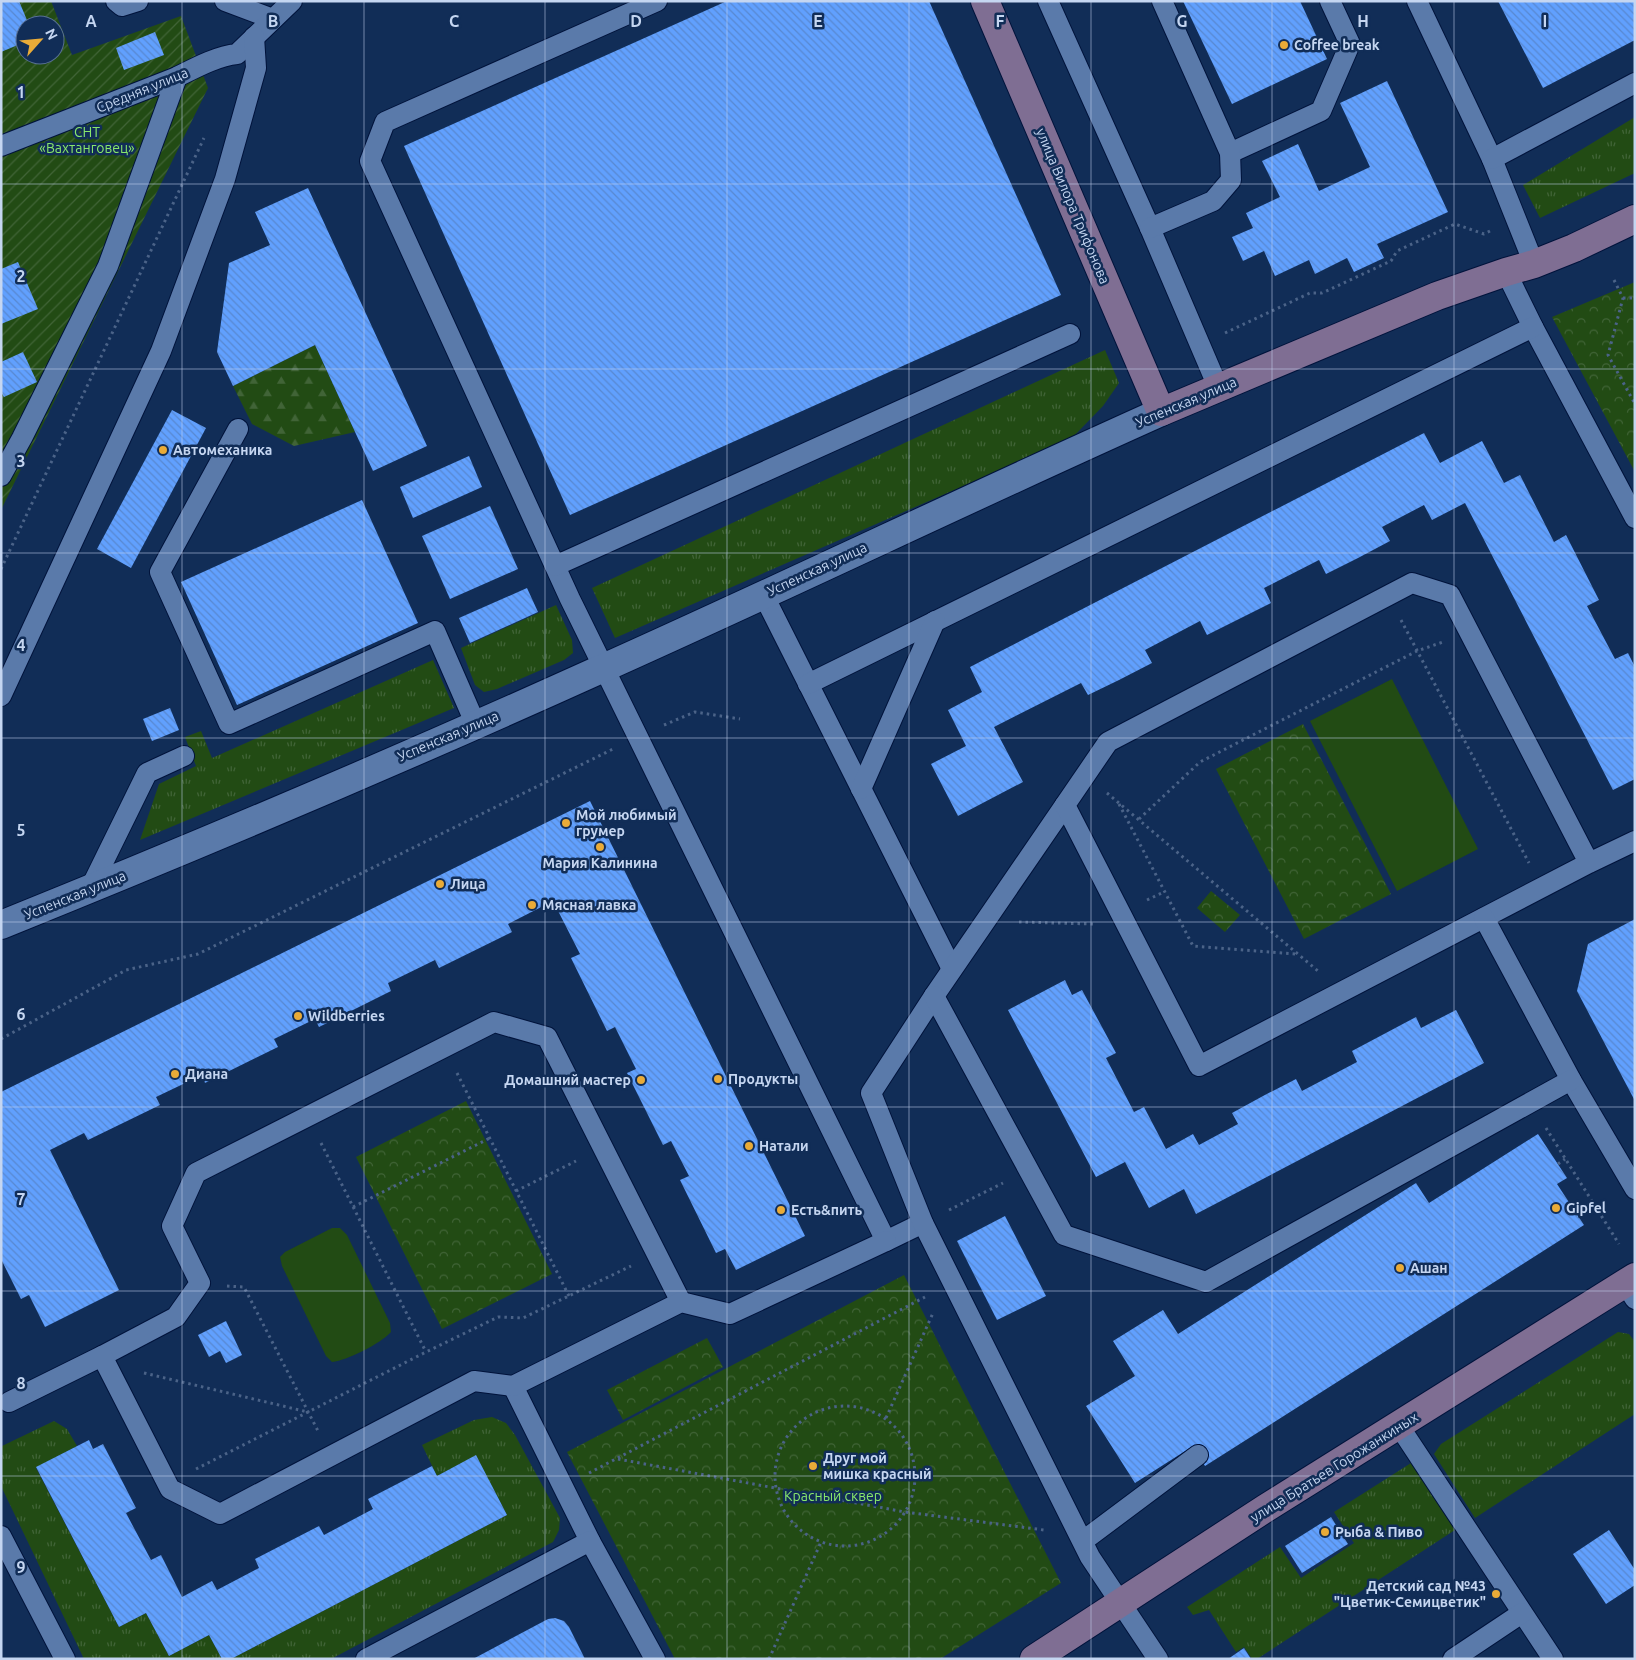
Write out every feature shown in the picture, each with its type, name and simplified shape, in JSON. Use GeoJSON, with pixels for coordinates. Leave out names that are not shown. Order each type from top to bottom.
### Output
{"type":"FeatureCollection","features":[{"type":"Feature","properties":{"kind":"street","name":"улица Вилора Трифонова"},"geometry":{"type":"LineString","coordinates":[[985,1],[1161,412]]}},
{"type":"Feature","properties":{"kind":"street","name":"Успенская улица"},"geometry":{"type":"LineString","coordinates":[[1,925],[476,725],[1218,387],[1437,296],[1534,264],[1635,219]]}},
{"type":"Feature","properties":{"kind":"street","name":"улица Братьев Горожанкиных"},"geometry":{"type":"LineString","coordinates":[[1034,1659],[1266,1508],[1631,1286]]}},
{"type":"Feature","properties":{"kind":"lane"},"geometry":{"type":"LineString","coordinates":[[116,1],[122,6],[138,1]]}},
{"type":"Feature","properties":{"kind":"lane"},"geometry":{"type":"LineString","coordinates":[[225,1],[273,19]]}},
{"type":"Feature","properties":{"kind":"lane","name":"Средняя улица"},"geometry":{"type":"LineString","coordinates":[[1,146],[177,77],[199,66],[231,54],[237,54],[292,1]]}},
{"type":"Feature","properties":{"kind":"lane"},"geometry":{"type":"LineString","coordinates":[[657,1],[385,122],[370,161],[554,566],[886,1241]]}},
{"type":"Feature","properties":{"kind":"lane"},"geometry":{"type":"LineString","coordinates":[[1048,1],[1150,228],[1218,387]]}},
{"type":"Feature","properties":{"kind":"lane"},"geometry":{"type":"LineString","coordinates":[[1150,228],[1213,201],[1231,180],[1230,153],[1162,1]]}},
{"type":"Feature","properties":{"kind":"lane"},"geometry":{"type":"LineString","coordinates":[[1230,153],[1321,112],[1350,44],[1330,1]]}},
{"type":"Feature","properties":{"kind":"lane"},"geometry":{"type":"LineString","coordinates":[[1417,1],[1492,159],[1534,264]]}},
{"type":"Feature","properties":{"kind":"lane"},"geometry":{"type":"LineString","coordinates":[[1,696],[161,351],[225,179],[256,68],[254,37]]}},
{"type":"Feature","properties":{"kind":"lane"},"geometry":{"type":"LineString","coordinates":[[1,476],[108,266],[177,77]]}},
{"type":"Feature","properties":{"kind":"lane"},"geometry":{"type":"LineString","coordinates":[[1492,159],[1635,83]]}},
{"type":"Feature","properties":{"kind":"lane"},"geometry":{"type":"LineString","coordinates":[[1506,272],[1533,327],[1635,518]]}},
{"type":"Feature","properties":{"kind":"lane"},"geometry":{"type":"LineString","coordinates":[[808,684],[1533,327]]}},
{"type":"Feature","properties":{"kind":"lane"},"geometry":{"type":"LineString","coordinates":[[554,566],[1070,334]]}},
{"type":"Feature","properties":{"kind":"lane"},"geometry":{"type":"LineString","coordinates":[[238,428],[160,572],[229,724],[435,631],[476,725]]}},
{"type":"Feature","properties":{"kind":"lane"},"geometry":{"type":"LineString","coordinates":[[1158,1659],[1090,1557],[923,1223],[871,1093],[952,969],[1108,742],[1412,583],[1450,595],[1589,863]]}},
{"type":"Feature","properties":{"kind":"lane"},"geometry":{"type":"LineString","coordinates":[[763,594],[952,969]]}},
{"type":"Feature","properties":{"kind":"lane"},"geometry":{"type":"LineString","coordinates":[[861,789],[936,621]]}},
{"type":"Feature","properties":{"kind":"lane"},"geometry":{"type":"LineString","coordinates":[[90,889],[147,773],[184,756]]}},
{"type":"Feature","properties":{"kind":"lane"},"geometry":{"type":"LineString","coordinates":[[1065,805],[1200,1066],[1589,863],[1635,841]]}},
{"type":"Feature","properties":{"kind":"lane"},"geometry":{"type":"LineString","coordinates":[[1484,918],[1571,1080],[1635,1189]]}},
{"type":"Feature","properties":{"kind":"lane"},"geometry":{"type":"LineString","coordinates":[[934,996],[1064,1235],[1206,1282],[1571,1080]]}},
{"type":"Feature","properties":{"kind":"lane"},"geometry":{"type":"LineString","coordinates":[[4,1398],[104,1360],[176,1317],[200,1283],[172,1226],[196,1173],[308,1118],[494,1022],[547,1037],[681,1302]]}},
{"type":"Feature","properties":{"kind":"lane"},"geometry":{"type":"LineString","coordinates":[[104,1360],[170,1489],[220,1514],[474,1381],[513,1386],[681,1302],[730,1314],[923,1223]]}},
{"type":"Feature","properties":{"kind":"lane"},"geometry":{"type":"LineString","coordinates":[[513,1386],[590,1541],[655,1659]]}},
{"type":"Feature","properties":{"kind":"lane"},"geometry":{"type":"LineString","coordinates":[[1399,1426],[1553,1659]]}},
{"type":"Feature","properties":{"kind":"lane"},"geometry":{"type":"LineString","coordinates":[[1083,1542],[1198,1455]]}},
{"type":"Feature","properties":{"kind":"lane"},"geometry":{"type":"LineString","coordinates":[[1,1536],[65,1659]]}},
{"type":"Feature","properties":{"kind":"lane"},"geometry":{"type":"LineString","coordinates":[[366,1659],[590,1541]]}},
{"type":"Feature","properties":{"kind":"lane"},"geometry":{"type":"LineString","coordinates":[[1453,1659],[1522,1613]]}},
{"type":"Feature","properties":{"kind":"path"},"geometry":{"type":"LineString","coordinates":[[1,569],[205,135]]}},
{"type":"Feature","properties":{"kind":"path"},"geometry":{"type":"LineString","coordinates":[[1200,345],[1310,293],[1322,293],[1391,260],[1397,252],[1455,224],[1484,234],[1515,220]]}},
{"type":"Feature","properties":{"kind":"path"},"geometry":{"type":"LineString","coordinates":[[1614,280],[1623,298],[1608,354],[1635,404]]}},
{"type":"Feature","properties":{"kind":"path"},"geometry":{"type":"LineString","coordinates":[[1623,298],[1635,298]]}},
{"type":"Feature","properties":{"kind":"path"},"geometry":{"type":"LineString","coordinates":[[1388,596],[1542,888]]}},
{"type":"Feature","properties":{"kind":"path"},"geometry":{"type":"LineString","coordinates":[[1139,819],[1200,762],[1417,651],[1469,633]]}},
{"type":"Feature","properties":{"kind":"path"},"geometry":{"type":"LineString","coordinates":[[1,1039],[126,970],[198,954],[637,737],[695,712],[740,719]]}},
{"type":"Feature","properties":{"kind":"path"},"geometry":{"type":"LineString","coordinates":[[1086,774],[1343,991]]}},
{"type":"Feature","properties":{"kind":"path"},"geometry":{"type":"LineString","coordinates":[[1118,801],[1193,946],[1298,954]]}},
{"type":"Feature","properties":{"kind":"path"},"geometry":{"type":"LineString","coordinates":[[985,921],[1126,925]]}},
{"type":"Feature","properties":{"kind":"path"},"geometry":{"type":"LineString","coordinates":[[445,1048],[569,1296]]}},
{"type":"Feature","properties":{"kind":"path"},"geometry":{"type":"LineString","coordinates":[[1530,1103],[1619,1244]]}},
{"type":"Feature","properties":{"kind":"path"},"geometry":{"type":"LineString","coordinates":[[308,1118],[426,1352]]}},
{"type":"Feature","properties":{"kind":"path"},"geometry":{"type":"LineString","coordinates":[[353,1207],[490,1138]]}},
{"type":"Feature","properties":{"kind":"path"},"geometry":{"type":"LineString","coordinates":[[516,1191],[602,1148]]}},
{"type":"Feature","properties":{"kind":"path"},"geometry":{"type":"LineString","coordinates":[[1558,1164],[1565,1160]]}},
{"type":"Feature","properties":{"kind":"path"},"geometry":{"type":"LineString","coordinates":[[923,1223],[1029,1170]]}},
{"type":"Feature","properties":{"kind":"path"},"geometry":{"type":"LineString","coordinates":[[167,1484],[498,1317],[523,1318],[656,1254]]}},
{"type":"Feature","properties":{"kind":"path"},"geometry":{"type":"LineString","coordinates":[[200,1283],[244,1287],[331,1456]]}},
{"type":"Feature","properties":{"kind":"path"},"geometry":{"type":"LineString","coordinates":[[562,1486],[618,1459],[925,1297]]}},
{"type":"Feature","properties":{"kind":"path"},"geometry":{"type":"LineString","coordinates":[[886,1418],[933,1314]]}},
{"type":"Feature","properties":{"kind":"path"},"geometry":{"type":"LineString","coordinates":[[104,1360],[308,1412]]}},
{"type":"Feature","properties":{"kind":"path"},"geometry":{"type":"LineString","coordinates":[[852,1405],[870,1409],[886,1418],[900,1430],[910,1446],[915,1464],[916,1483],[912,1500],[905,1512],[890,1530],[875,1540],[858,1545],[839,1546],[821,1542],[804,1533],[791,1521],[781,1505],[776,1489],[775,1469],[780,1451],[788,1435],[800,1421],[816,1411],[834,1406],[852,1405]]}},
{"type":"Feature","properties":{"kind":"path"},"geometry":{"type":"LineString","coordinates":[[618,1459],[905,1512],[1044,1530]]}},
{"type":"Feature","properties":{"kind":"path"},"geometry":{"type":"LineString","coordinates":[[769,1659],[821,1542]]}},
{"type":"Feature","properties":{"kind":"green space","name":"СНТ «Вахтанговец»"},"geometry":{"type":"Polygon","coordinates":[[[1,1],[51,1],[56,15],[15,15],[15,65],[65,65],[65,37],[72,55],[181,16],[208,88],[1,510],[1,1]]]}},
{"type":"Feature","properties":{"kind":"green space"},"geometry":{"type":"Polygon","coordinates":[[[1635,117],[1635,173],[1540,218],[1523,185],[1635,117]]]}},
{"type":"Feature","properties":{"kind":"green space"},"geometry":{"type":"Polygon","coordinates":[[[1635,282],[1635,472],[1552,317],[1635,282]]]}},
{"type":"Feature","properties":{"kind":"green space"},"geometry":{"type":"Polygon","coordinates":[[[315,345],[355,432],[294,446],[252,424],[233,386],[315,345]]]}},
{"type":"Feature","properties":{"kind":"green space"},"geometry":{"type":"Polygon","coordinates":[[[1105,350],[1119,383],[1103,406],[1071,439],[615,638],[592,588],[1105,350]]]}},
{"type":"Feature","properties":{"kind":"green space"},"geometry":{"type":"Polygon","coordinates":[[[556,605],[572,640],[573,653],[564,660],[497,689],[484,692],[475,685],[461,648],[556,605]]]}},
{"type":"Feature","properties":{"kind":"green space"},"geometry":{"type":"Polygon","coordinates":[[[433,660],[454,708],[140,840],[159,784],[196,766],[185,737],[201,731],[212,758],[433,660]]]}},
{"type":"Feature","properties":{"kind":"green space"},"geometry":{"type":"Polygon","coordinates":[[[1392,679],[1478,849],[1397,891],[1310,721],[1392,679]]]}},
{"type":"Feature","properties":{"kind":"green space"},"geometry":{"type":"Polygon","coordinates":[[[1303,724],[1391,894],[1304,939],[1216,769],[1303,724]]]}},
{"type":"Feature","properties":{"kind":"green space"},"geometry":{"type":"Polygon","coordinates":[[[1211,891],[1240,915],[1225,932],[1197,908],[1211,891]]]}},
{"type":"Feature","properties":{"kind":"green space"},"geometry":{"type":"Polygon","coordinates":[[[466,1101],[552,1274],[442,1329],[356,1157],[466,1101]]]}},
{"type":"Feature","properties":{"kind":"green space"},"geometry":{"type":"Polygon","coordinates":[[[332,1228],[340,1228],[347,1235],[390,1323],[391,1332],[363,1351],[332,1362],[326,1356],[282,1266],[280,1257],[285,1252],[332,1228]]]}},
{"type":"Feature","properties":{"kind":"green space","name":"Красный сквер"},"geometry":{"type":"Polygon","coordinates":[[[904,1275],[1061,1583],[940,1659],[675,1659],[567,1452],[904,1275]]]}},
{"type":"Feature","properties":{"kind":"green space"},"geometry":{"type":"Polygon","coordinates":[[[1618,1332],[1629,1334],[1635,1342],[1635,1414],[1475,1518],[1434,1454],[1441,1444],[1618,1332]]]}},
{"type":"Feature","properties":{"kind":"green space"},"geometry":{"type":"Polygon","coordinates":[[[707,1338],[723,1367],[623,1420],[607,1390],[707,1338]]]}},
{"type":"Feature","properties":{"kind":"green space"},"geometry":{"type":"Polygon","coordinates":[[[492,1417],[506,1423],[515,1435],[560,1518],[559,1530],[553,1542],[331,1659],[231,1659],[507,1515],[476,1456],[437,1476],[422,1445],[474,1420],[492,1417]]]}},
{"type":"Feature","properties":{"kind":"green space"},"geometry":{"type":"Polygon","coordinates":[[[54,1421],[67,1429],[77,1446],[36,1468],[119,1627],[146,1613],[169,1656],[209,1635],[222,1659],[84,1659],[1,1486],[2,1446],[54,1421]]]}},
{"type":"Feature","properties":{"kind":"green space"},"geometry":{"type":"Polygon","coordinates":[[[1411,1463],[1455,1530],[1257,1659],[1252,1659],[1244,1647],[1236,1652],[1209,1610],[1193,1615],[1187,1607],[1280,1547],[1301,1578],[1354,1543],[1334,1512],[1411,1463]]]}},
{"type":"Feature","properties":{"kind":"building"},"geometry":{"type":"Polygon","coordinates":[[[1,1],[19,1],[25,15],[15,15],[15,46],[1,52],[1,1]]]}},
{"type":"Feature","properties":{"kind":"building"},"geometry":{"type":"Polygon","coordinates":[[[727,1],[929,1],[1061,295],[570,515],[404,146],[727,1]]]}},
{"type":"Feature","properties":{"kind":"building"},"geometry":{"type":"Polygon","coordinates":[[[1183,1],[1300,1],[1327,59],[1232,104],[1183,1]]]}},
{"type":"Feature","properties":{"kind":"building"},"geometry":{"type":"Polygon","coordinates":[[[1498,1],[1635,1],[1635,40],[1543,88],[1498,1]]]}},
{"type":"Feature","properties":{"kind":"building"},"geometry":{"type":"Polygon","coordinates":[[[155,32],[164,55],[124,70],[116,48],[155,32]]]}},
{"type":"Feature","properties":{"kind":"building"},"geometry":{"type":"Polygon","coordinates":[[[1387,81],[1448,212],[1377,244],[1384,258],[1354,272],[1347,258],[1315,274],[1309,260],[1275,276],[1264,251],[1243,261],[1232,237],[1253,228],[1246,213],[1280,197],[1262,161],[1298,144],[1319,191],[1370,167],[1340,103],[1387,81]]]}},
{"type":"Feature","properties":{"kind":"building"},"geometry":{"type":"Polygon","coordinates":[[[308,188],[427,446],[373,471],[315,345],[233,386],[217,352],[229,263],[270,245],[255,212],[308,188]]]}},
{"type":"Feature","properties":{"kind":"building"},"geometry":{"type":"Polygon","coordinates":[[[18,262],[38,309],[1,324],[1,269],[18,262]]]}},
{"type":"Feature","properties":{"kind":"building"},"geometry":{"type":"Polygon","coordinates":[[[23,352],[37,382],[4,397],[1,392],[1,362],[23,352]]]}},
{"type":"Feature","properties":{"kind":"building"},"geometry":{"type":"Polygon","coordinates":[[[172,410],[206,428],[131,568],[97,549],[172,410]]]}},
{"type":"Feature","properties":{"kind":"building"},"geometry":{"type":"Polygon","coordinates":[[[1424,433],[1440,463],[1482,441],[1504,483],[1520,475],[1554,542],[1566,535],[1599,600],[1587,606],[1615,659],[1628,653],[1635,667],[1635,779],[1613,790],[1465,503],[1432,520],[1424,505],[1382,527],[1390,541],[1358,558],[1326,574],[1319,560],[1264,588],[1271,603],[1207,635],[1200,621],[1145,650],[1152,663],[1119,680],[1088,695],[1081,683],[994,727],[1023,782],[958,816],[931,764],[966,746],[948,710],[982,692],[970,667],[1424,433]]]}},
{"type":"Feature","properties":{"kind":"building"},"geometry":{"type":"Polygon","coordinates":[[[469,456],[482,487],[413,518],[400,487],[469,456]]]}},
{"type":"Feature","properties":{"kind":"building"},"geometry":{"type":"Polygon","coordinates":[[[362,500],[418,623],[237,705],[181,582],[362,500]]]}},
{"type":"Feature","properties":{"kind":"building"},"geometry":{"type":"Polygon","coordinates":[[[490,506],[518,569],[450,599],[422,536],[490,506]]]}},
{"type":"Feature","properties":{"kind":"building"},"geometry":{"type":"Polygon","coordinates":[[[527,588],[538,612],[470,643],[459,618],[527,588]]]}},
{"type":"Feature","properties":{"kind":"building"},"geometry":{"type":"Polygon","coordinates":[[[170,708],[179,730],[152,741],[143,719],[170,708]]]}},
{"type":"Feature","properties":{"kind":"building"},"geometry":{"type":"Polygon","coordinates":[[[590,801],[805,1236],[736,1270],[725,1249],[716,1253],[680,1180],[689,1176],[671,1141],[663,1145],[627,1073],[636,1069],[615,1027],[607,1031],[571,958],[580,954],[553,901],[508,924],[512,932],[439,968],[435,960],[388,983],[391,991],[319,1027],[315,1019],[274,1039],[278,1047],[205,1083],[202,1075],[156,1097],[160,1105],[88,1140],[84,1133],[50,1150],[119,1290],[45,1327],[29,1295],[21,1299],[1,1259],[1,1092],[590,801]]]}},
{"type":"Feature","properties":{"kind":"building"},"geometry":{"type":"Polygon","coordinates":[[[1635,919],[1635,1101],[1577,991],[1588,944],[1635,919]]]}},
{"type":"Feature","properties":{"kind":"building"},"geometry":{"type":"Polygon","coordinates":[[[1065,980],[1072,995],[1082,990],[1116,1053],[1106,1058],[1134,1112],[1144,1107],[1166,1149],[1193,1134],[1199,1145],[1238,1124],[1232,1113],[1263,1096],[1296,1079],[1302,1091],[1357,1062],[1352,1051],[1416,1017],[1421,1028],[1456,1010],[1484,1063],[1196,1214],[1184,1189],[1149,1208],[1125,1162],[1096,1177],[1008,1010],[1065,980]]]}},
{"type":"Feature","properties":{"kind":"building","name":"Ашан"},"geometry":{"type":"Polygon","coordinates":[[[1538,1134],[1567,1178],[1557,1184],[1584,1225],[1205,1466],[1193,1446],[1135,1483],[1086,1406],[1135,1376],[1113,1341],[1163,1310],[1178,1334],[1416,1183],[1429,1203],[1538,1134]]]}},
{"type":"Feature","properties":{"kind":"building"},"geometry":{"type":"Polygon","coordinates":[[[1005,1216],[1046,1296],[997,1320],[957,1241],[1005,1216]]]}},
{"type":"Feature","properties":{"kind":"building"},"geometry":{"type":"Polygon","coordinates":[[[226,1321],[242,1355],[226,1363],[220,1351],[209,1357],[198,1335],[226,1321]]]}},
{"type":"Feature","properties":{"kind":"building"},"geometry":{"type":"Polygon","coordinates":[[[89,1440],[93,1449],[103,1444],[136,1508],[126,1513],[151,1560],[161,1555],[182,1597],[212,1581],[217,1590],[259,1568],[255,1559],[319,1526],[324,1535],[373,1509],[368,1499],[432,1466],[437,1476],[476,1455],[507,1515],[231,1659],[222,1659],[209,1635],[169,1656],[146,1613],[119,1627],[36,1467],[89,1440]]]}},
{"type":"Feature","properties":{"kind":"building"},"geometry":{"type":"Polygon","coordinates":[[[1331,1517],[1348,1544],[1302,1573],[1285,1546],[1331,1517]]]}},
{"type":"Feature","properties":{"kind":"building"},"geometry":{"type":"Polygon","coordinates":[[[1609,1530],[1635,1570],[1635,1585],[1606,1604],[1573,1554],[1609,1530]]]}},
{"type":"Feature","properties":{"kind":"building"},"geometry":{"type":"Polygon","coordinates":[[[555,1618],[564,1621],[569,1627],[585,1659],[473,1659],[548,1619],[555,1618]]]}},
{"type":"Feature","properties":{"kind":"building"},"geometry":{"type":"Polygon","coordinates":[[[1244,1648],[1251,1659],[1228,1659],[1244,1648]]]}},
{"type":"Feature","properties":{"kind":"place","name":"Coffee break"},"geometry":{"type":"Point","coordinates":[1284,45]}},
{"type":"Feature","properties":{"kind":"place","name":"Автомеханика"},"geometry":{"type":"Point","coordinates":[163,450]}},
{"type":"Feature","properties":{"kind":"place","name":"Мой любимый грумер"},"geometry":{"type":"Point","coordinates":[566,823]}},
{"type":"Feature","properties":{"kind":"place","name":"Мария Калинина"},"geometry":{"type":"Point","coordinates":[600,847]}},
{"type":"Feature","properties":{"kind":"place","name":"Лица"},"geometry":{"type":"Point","coordinates":[440,884]}},
{"type":"Feature","properties":{"kind":"place","name":"Мясная лавка"},"geometry":{"type":"Point","coordinates":[532,905]}},
{"type":"Feature","properties":{"kind":"place","name":"Wildberries"},"geometry":{"type":"Point","coordinates":[298,1016]}},
{"type":"Feature","properties":{"kind":"place","name":"Диана"},"geometry":{"type":"Point","coordinates":[175,1074]}},
{"type":"Feature","properties":{"kind":"place","name":"Продукты"},"geometry":{"type":"Point","coordinates":[718,1079]}},
{"type":"Feature","properties":{"kind":"place","name":"Домашний мастер"},"geometry":{"type":"Point","coordinates":[641,1080]}},
{"type":"Feature","properties":{"kind":"place","name":"Натали"},"geometry":{"type":"Point","coordinates":[749,1146]}},
{"type":"Feature","properties":{"kind":"place","name":"Gipfel"},"geometry":{"type":"Point","coordinates":[1556,1208]}},
{"type":"Feature","properties":{"kind":"place","name":"Есть&пить"},"geometry":{"type":"Point","coordinates":[781,1210]}},
{"type":"Feature","properties":{"kind":"place","name":"Ашан"},"geometry":{"type":"Point","coordinates":[1400,1268]}},
{"type":"Feature","properties":{"kind":"place","name":"Друг мой мишка красный"},"geometry":{"type":"Point","coordinates":[813,1466]}},
{"type":"Feature","properties":{"kind":"place","name":"Рыба & Пиво"},"geometry":{"type":"Point","coordinates":[1325,1532]}},
{"type":"Feature","properties":{"kind":"place","name":"Детский сад №43 \"Цветик-Семицветик\""},"geometry":{"type":"Point","coordinates":[1496,1594]}}]}
